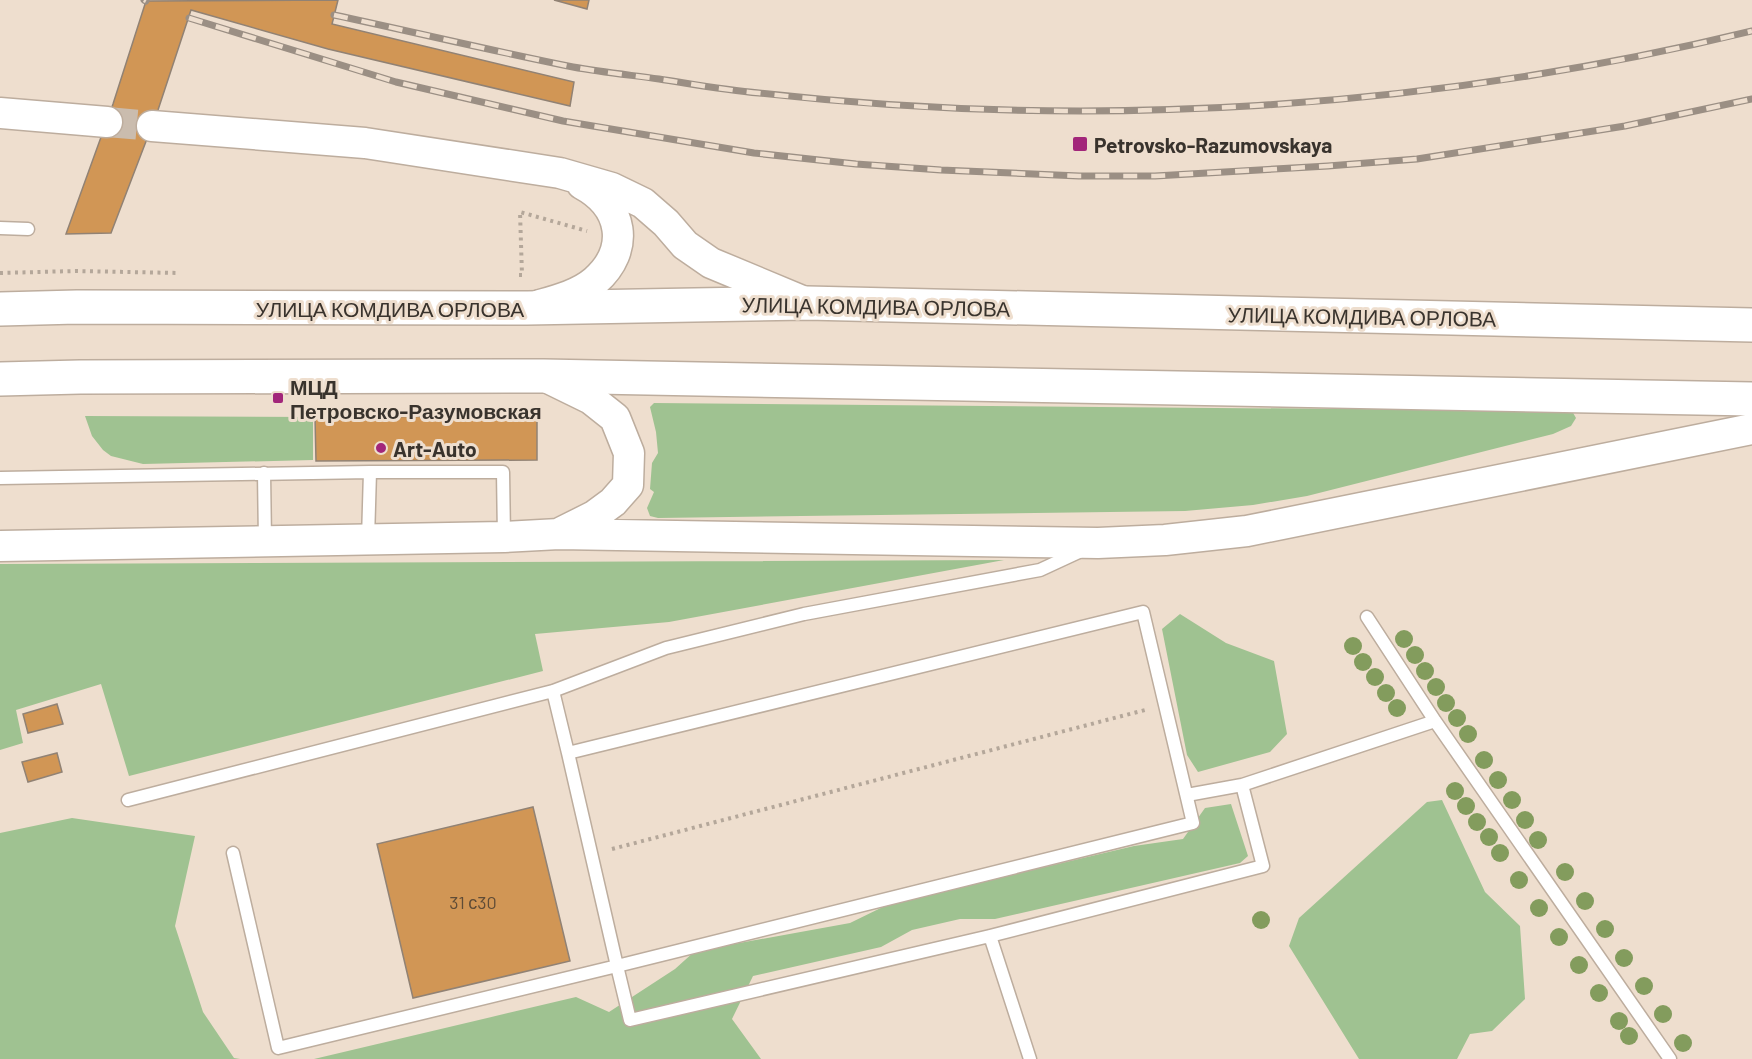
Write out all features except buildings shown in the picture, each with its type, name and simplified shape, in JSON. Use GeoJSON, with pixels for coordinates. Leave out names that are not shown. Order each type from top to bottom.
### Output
{"type":"FeatureCollection","features":[{"type":"Feature","properties":{"kind":"main road","name":"УЛИЦА КОМДИВА ОРЛОВА"},"geometry":{"type":"LineString","coordinates":[[0,309],[77,307],[527,308],[807,303],[1752,325]]}},
{"type":"Feature","properties":{"kind":"main road"},"geometry":{"type":"LineString","coordinates":[[0,379],[544,376],[1752,399]]}},
{"type":"Feature","properties":{"kind":"street"},"geometry":{"type":"LineString","coordinates":[[0,113],[107,122]]}},
{"type":"Feature","properties":{"kind":"street"},"geometry":{"type":"LineString","coordinates":[[152,126],[365,143],[560,173],[612,188],[643,203],[666,223],[685,245],[711,262],[807,303]]}},
{"type":"Feature","properties":{"kind":"street"},"geometry":{"type":"LineString","coordinates":[[527,308],[562,298],[593,282],[611,262],[619,238],[614,214],[600,195],[560,173]]}},
{"type":"Feature","properties":{"kind":"street"},"geometry":{"type":"LineString","coordinates":[[544,376],[591,399],[615,418],[629,453],[628,485],[613,502],[594,516],[559,534]]}},
{"type":"Feature","properties":{"kind":"street"},"geometry":{"type":"LineString","coordinates":[[0,546],[504,537],[559,534],[1098,543],[1166,540],[1247,531],[1752,429]]}},
{"type":"Feature","properties":{"kind":"lane"},"geometry":{"type":"LineString","coordinates":[[0,228],[28,229]]}},
{"type":"Feature","properties":{"kind":"lane"},"geometry":{"type":"LineString","coordinates":[[264,472],[265,542]]}},
{"type":"Feature","properties":{"kind":"lane"},"geometry":{"type":"LineString","coordinates":[[0,478],[264,472],[503,472],[504,537]]}},
{"type":"Feature","properties":{"kind":"lane"},"geometry":{"type":"LineString","coordinates":[[368,539],[370,472]]}},
{"type":"Feature","properties":{"kind":"lane"},"geometry":{"type":"LineString","coordinates":[[128,800],[553,691],[666,648],[804,614],[1040,570],[1098,543]]}},
{"type":"Feature","properties":{"kind":"lane"},"geometry":{"type":"LineString","coordinates":[[233,853],[278,1048],[1193,823],[1143,612],[568,753]]}},
{"type":"Feature","properties":{"kind":"lane"},"geometry":{"type":"LineString","coordinates":[[1367,617],[1435,721],[1670,1059]]}},
{"type":"Feature","properties":{"kind":"lane"},"geometry":{"type":"LineString","coordinates":[[553,691],[630,1020],[990,936],[1263,866],[1242,785]]}},
{"type":"Feature","properties":{"kind":"lane"},"geometry":{"type":"LineString","coordinates":[[1186,795],[1242,785],[1435,721]]}},
{"type":"Feature","properties":{"kind":"lane"},"geometry":{"type":"LineString","coordinates":[[990,936],[1030,1059]]}},
{"type":"Feature","properties":{"kind":"path"},"geometry":{"type":"LineString","coordinates":[[510,275],[522,275],[520,212],[595,232]]}},
{"type":"Feature","properties":{"kind":"path"},"geometry":{"type":"LineString","coordinates":[[0,273],[76,271],[189,273]]}},
{"type":"Feature","properties":{"kind":"path"},"geometry":{"type":"LineString","coordinates":[[591,854],[1165,705]]}},
{"type":"Feature","properties":{"kind":"green space"},"geometry":{"type":"Polygon","coordinates":[[[654,403],[1572,411],[1576,418],[1571,426],[1553,434],[1307,496],[1253,505],[1185,511],[658,518],[650,516],[647,508],[654,492],[650,489],[652,463],[658,453],[650,407],[654,403]]]}},
{"type":"Feature","properties":{"kind":"green space"},"geometry":{"type":"Polygon","coordinates":[[[85,416],[313,417],[313,460],[143,464],[111,456],[103,450],[92,436],[85,416]]]}},
{"type":"Feature","properties":{"kind":"green space"},"geometry":{"type":"Polygon","coordinates":[[[1004,560],[669,622],[535,634],[543,671],[129,776],[101,684],[16,710],[23,743],[0,750],[0,564],[1004,560]]]}},
{"type":"Feature","properties":{"kind":"green space"},"geometry":{"type":"Polygon","coordinates":[[[1180,614],[1226,643],[1274,661],[1287,734],[1270,752],[1198,772],[1187,755],[1162,629],[1180,614]]]}},
{"type":"Feature","properties":{"kind":"green space"},"geometry":{"type":"Polygon","coordinates":[[[1442,800],[1485,892],[1520,926],[1525,999],[1492,1031],[1470,1034],[1457,1059],[1359,1059],[1289,946],[1299,918],[1427,802],[1442,800]]]}},
{"type":"Feature","properties":{"kind":"green space"},"geometry":{"type":"Polygon","coordinates":[[[1231,804],[1248,856],[1240,863],[995,919],[960,919],[912,930],[881,947],[753,976],[732,1019],[761,1059],[314,1059],[576,997],[609,1012],[675,969],[695,951],[850,923],[891,903],[1134,846],[1183,839],[1205,808],[1231,804]]]}},
{"type":"Feature","properties":{"kind":"green space"},"geometry":{"type":"Polygon","coordinates":[[[72,818],[195,836],[175,926],[203,1012],[234,1058],[240,1059],[0,1059],[0,833],[72,818]]]}},
{"type":"Feature","properties":{"kind":"tunnel"},"geometry":{"type":"LineString","coordinates":[[107,122],[152,126]]}},
{"type":"Feature","properties":{"kind":"railway"},"geometry":{"type":"LineString","coordinates":[[334,15],[573,67],[721,89],[883,104],[1008,110],[1133,110],[1258,106],[1383,95],[1507,79],[1630,58],[1752,31]]}},
{"type":"Feature","properties":{"kind":"railway"},"geometry":{"type":"LineString","coordinates":[[189,18],[396,82],[563,121],[754,153],[941,170],[1079,176],[1155,176],[1417,159],[1625,126],[1752,99]]}},
{"type":"Feature","properties":{"kind":"place","name":"Petrovsko-Razumovskaya"},"geometry":{"type":"Point","coordinates":[1080,144]}},
{"type":"Feature","properties":{"kind":"place","name":"МЦД Петровско-Разумовская"},"geometry":{"type":"Point","coordinates":[278,398]}},
{"type":"Feature","properties":{"kind":"place","name":"Art-Auto"},"geometry":{"type":"Point","coordinates":[381,448]}}]}
